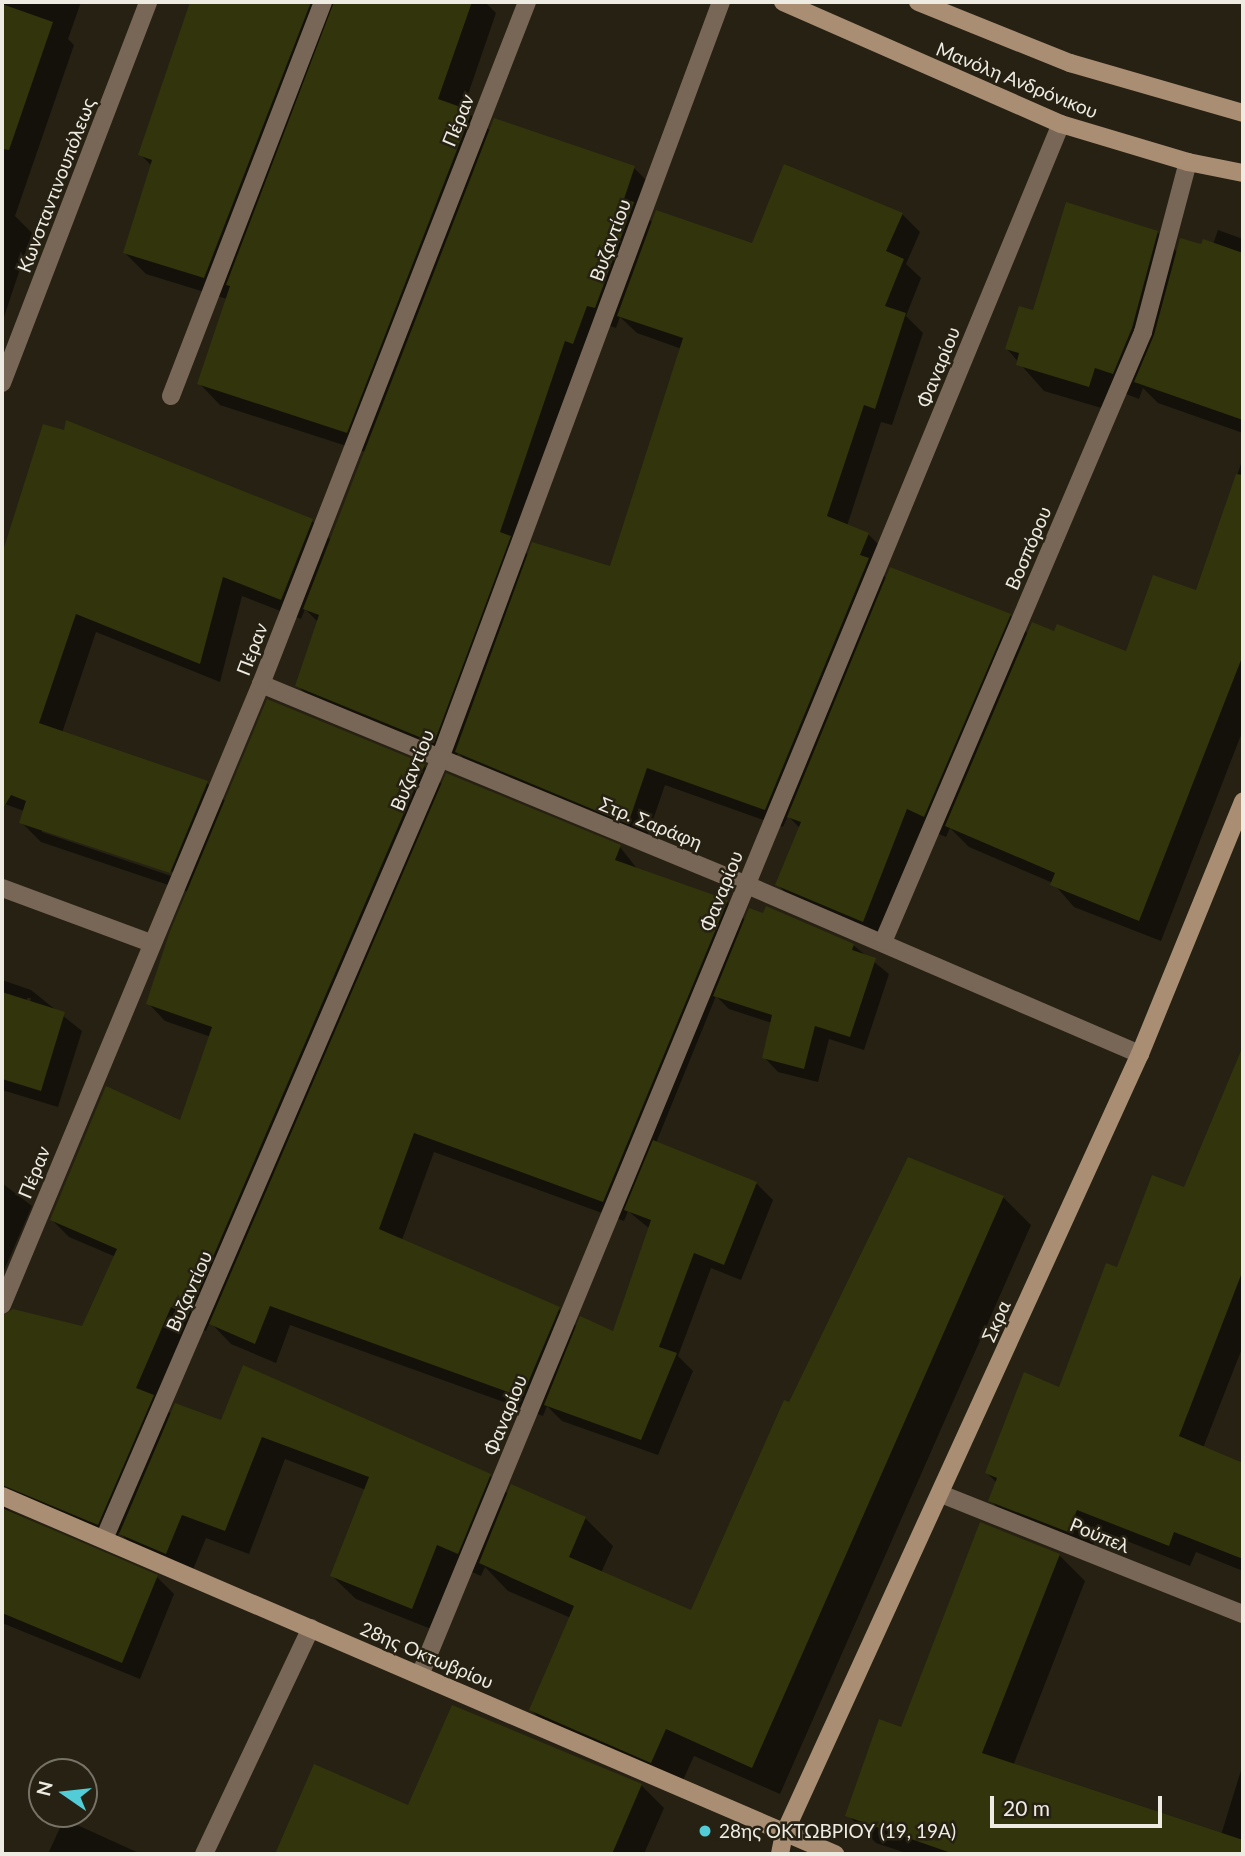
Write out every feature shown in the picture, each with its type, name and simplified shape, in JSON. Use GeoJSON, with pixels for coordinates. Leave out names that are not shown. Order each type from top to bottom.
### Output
{"type":"FeatureCollection","features":[{"type":"Feature","properties":{"kind":"street","name":"Κωνσταντινουπόλεως"},"geometry":{"type":"LineString","coordinates":[[2,383],[148,2]]}},
{"type":"Feature","properties":{"kind":"street"},"geometry":{"type":"LineString","coordinates":[[171,396],[323,2]]}},
{"type":"Feature","properties":{"kind":"street","name":"Πέραν"},"geometry":{"type":"LineString","coordinates":[[2,1305],[261,684],[527,2]]}},
{"type":"Feature","properties":{"kind":"street","name":"Βυζαντίου"},"geometry":{"type":"LineString","coordinates":[[104,1539],[439,761],[721,2]]}},
{"type":"Feature","properties":{"kind":"street","name":"Μανόλη Ανδρόνικου"},"geometry":{"type":"LineString","coordinates":[[783,2],[1061,124],[1188,162],[1243,173]]}},
{"type":"Feature","properties":{"kind":"street","name":"Μανόλη Ανδρόνικου"},"geometry":{"type":"LineString","coordinates":[[918,2],[1070,63],[1243,113]]}},
{"type":"Feature","properties":{"kind":"street","name":"Φαναρίου"},"geometry":{"type":"LineString","coordinates":[[420,1675],[1061,124]]}},
{"type":"Feature","properties":{"kind":"street","name":"Βοσπόρου"},"geometry":{"type":"LineString","coordinates":[[883,942],[1143,332],[1188,162]]}},
{"type":"Feature","properties":{"kind":"street","name":"Στρ. Σαράφη"},"geometry":{"type":"LineString","coordinates":[[261,684],[439,761],[883,942],[1140,1054]]}},
{"type":"Feature","properties":{"kind":"street","name":"Σκρα"},"geometry":{"type":"LineString","coordinates":[[780,1854],[784,1834],[1140,1054],[1243,801]]}},
{"type":"Feature","properties":{"kind":"street"},"geometry":{"type":"LineString","coordinates":[[2,888],[151,943]]}},
{"type":"Feature","properties":{"kind":"street","name":"Ρούπελ"},"geometry":{"type":"LineString","coordinates":[[941,1494],[1243,1614]]}},
{"type":"Feature","properties":{"kind":"street","name":"28ης Οκτωβρίου"},"geometry":{"type":"LineString","coordinates":[[2,1496],[835,1854]]}},
{"type":"Feature","properties":{"kind":"street"},"geometry":{"type":"LineString","coordinates":[[204,1854],[311,1628]]}},
{"type":"Feature","properties":{"kind":"building"},"geometry":{"type":"Polygon","coordinates":[[[190,2],[311,2],[204,278],[123,253],[152,160],[138,155],[190,2]]]}},
{"type":"Feature","properties":{"kind":"building"},"geometry":{"type":"Polygon","coordinates":[[[334,2],[472,2],[438,99],[472,111],[347,433],[197,384],[230,286],[226,285],[334,2]]]}},
{"type":"Feature","properties":{"kind":"building"},"geometry":{"type":"Polygon","coordinates":[[[2,4],[53,22],[9,150],[2,149],[2,4]]]}},
{"type":"Feature","properties":{"kind":"building"},"geometry":{"type":"Polygon","coordinates":[[[494,118],[635,166],[624,199],[634,202],[595,308],[587,306],[573,344],[565,341],[500,532],[511,536],[434,743],[295,686],[319,615],[303,609],[494,118]]]}},
{"type":"Feature","properties":{"kind":"building"},"geometry":{"type":"Polygon","coordinates":[[[784,164],[903,213],[886,251],[904,259],[885,306],[906,313],[875,409],[864,405],[827,516],[869,533],[860,555],[869,558],[765,810],[647,768],[628,824],[455,752],[532,542],[610,566],[683,338],[617,316],[656,210],[752,243],[784,164]]]}},
{"type":"Feature","properties":{"kind":"building"},"geometry":{"type":"Polygon","coordinates":[[[1066,202],[1158,231],[1132,328],[1113,374],[1095,368],[1089,387],[1016,365],[1019,353],[1005,349],[1019,306],[1033,310],[1066,202]]]}},
{"type":"Feature","properties":{"kind":"building"},"geometry":{"type":"Polygon","coordinates":[[[1180,238],[1201,244],[1203,239],[1243,253],[1243,420],[1134,382],[1154,335],[1180,238]]]}},
{"type":"Feature","properties":{"kind":"building"},"geometry":{"type":"Polygon","coordinates":[[[66,420],[313,519],[281,600],[223,577],[200,664],[76,614],[39,723],[208,781],[170,873],[19,823],[26,801],[11,795],[2,810],[2,554],[43,424],[64,430],[66,420]]]}},
{"type":"Feature","properties":{"kind":"building"},"geometry":{"type":"Polygon","coordinates":[[[1236,474],[1243,475],[1243,655],[1139,921],[1050,885],[1055,873],[945,826],[1032,622],[1054,631],[1057,624],[1126,651],[1153,575],[1196,590],[1236,474]]]}},
{"type":"Feature","properties":{"kind":"building"},"geometry":{"type":"Polygon","coordinates":[[[890,567],[1011,614],[924,817],[907,809],[863,922],[775,885],[801,822],[787,817],[890,567]]]}},
{"type":"Feature","properties":{"kind":"building"},"geometry":{"type":"Polygon","coordinates":[[[267,699],[425,764],[188,1315],[171,1307],[136,1388],[154,1395],[98,1525],[2,1485],[2,1316],[13,1309],[82,1326],[117,1249],[50,1220],[106,1086],[180,1120],[212,1027],[146,1004],[169,934],[267,699]]]}},
{"type":"Feature","properties":{"kind":"building"},"geometry":{"type":"Polygon","coordinates":[[[446,773],[621,845],[615,860],[728,900],[603,1202],[414,1133],[379,1229],[560,1307],[522,1397],[270,1306],[255,1344],[209,1324],[446,773]]]}},
{"type":"Feature","properties":{"kind":"building"},"geometry":{"type":"Polygon","coordinates":[[[766,906],[854,944],[852,950],[876,958],[850,1037],[815,1026],[804,1069],[762,1058],[772,1015],[713,996],[749,908],[763,913],[766,906]]]}},
{"type":"Feature","properties":{"kind":"building"},"geometry":{"type":"Polygon","coordinates":[[[2,992],[65,1012],[41,1091],[2,1079],[2,992]]]}},
{"type":"Feature","properties":{"kind":"building"},"geometry":{"type":"Polygon","coordinates":[[[1243,1046],[1243,1270],[1179,1436],[1243,1463],[1243,1559],[1174,1532],[1169,1546],[1077,1510],[1068,1532],[988,1501],[997,1478],[985,1473],[1024,1372],[1059,1387],[1106,1263],[1117,1267],[1152,1175],[1184,1187],[1243,1046]]]}},
{"type":"Feature","properties":{"kind":"building"},"geometry":{"type":"Polygon","coordinates":[[[653,1140],[757,1182],[724,1265],[694,1253],[659,1347],[677,1353],[641,1440],[544,1405],[580,1316],[613,1331],[651,1220],[624,1210],[653,1140]]]}},
{"type":"Feature","properties":{"kind":"building"},"geometry":{"type":"Polygon","coordinates":[[[908,1157],[1004,1196],[752,1768],[666,1729],[651,1763],[529,1710],[574,1606],[479,1563],[511,1484],[586,1517],[569,1557],[691,1610],[784,1400],[789,1402],[908,1157]]]}},
{"type":"Feature","properties":{"kind":"building"},"geometry":{"type":"Polygon","coordinates":[[[243,1365],[491,1474],[458,1554],[437,1545],[412,1609],[330,1576],[369,1477],[262,1437],[225,1531],[182,1515],[166,1554],[119,1534],[175,1403],[221,1420],[243,1365]]]}},
{"type":"Feature","properties":{"kind":"building"},"geometry":{"type":"Polygon","coordinates":[[[2,1508],[158,1575],[122,1663],[2,1613],[2,1508]]]}},
{"type":"Feature","properties":{"kind":"building"},"geometry":{"type":"Polygon","coordinates":[[[980,1522],[1060,1554],[982,1753],[1243,1840],[1243,1854],[954,1854],[845,1816],[879,1719],[901,1727],[980,1522]]]}},
{"type":"Feature","properties":{"kind":"building"},"geometry":{"type":"Polygon","coordinates":[[[452,1705],[642,1784],[612,1854],[275,1854],[314,1764],[408,1805],[452,1705]]]}},
{"type":"Feature","properties":{"kind":"place","name":"28ης ΟΚΤΩΒΡΙΟΥ (19, 19Α)"},"geometry":{"type":"Point","coordinates":[705,1831]}}]}
